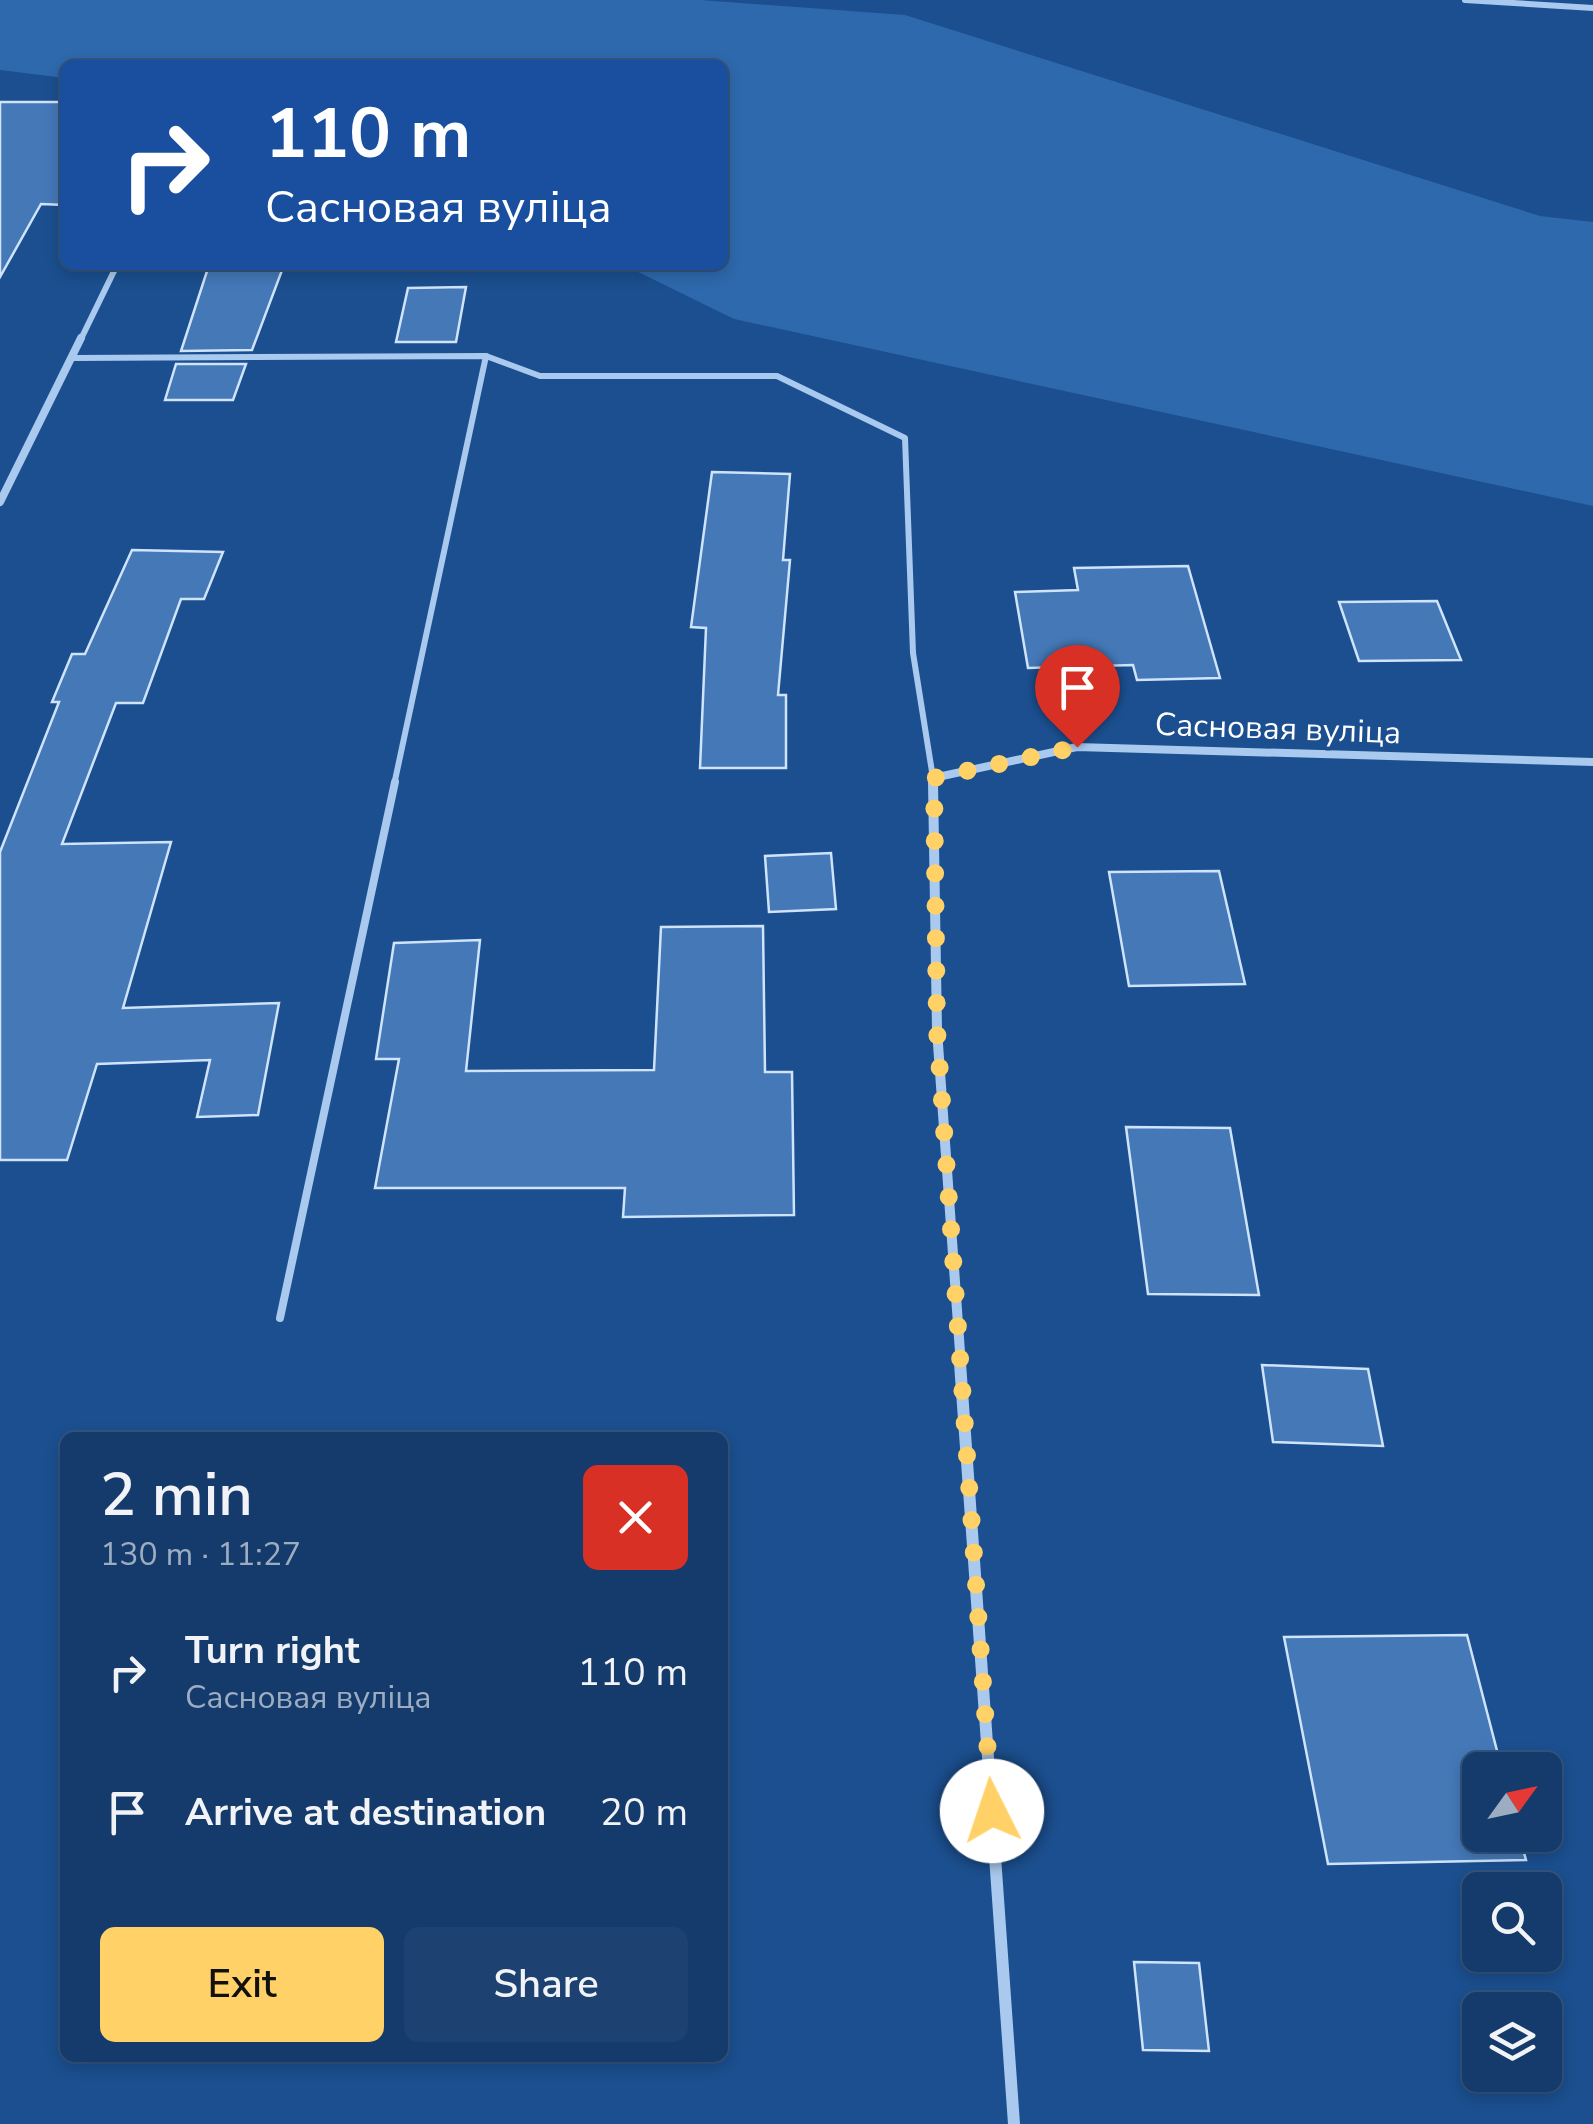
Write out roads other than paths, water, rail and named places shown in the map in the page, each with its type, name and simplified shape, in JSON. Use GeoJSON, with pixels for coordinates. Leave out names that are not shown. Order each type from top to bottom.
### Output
{"type":"FeatureCollection","features":[{"type":"Feature","properties":{"kind":"street"},"geometry":{"type":"LineString","coordinates":[[1465,0],[1593,8]]}},
{"type":"Feature","properties":{"kind":"street"},"geometry":{"type":"LineString","coordinates":[[0,502],[115,270]]}},
{"type":"Feature","properties":{"kind":"street","name":"Сасновая вуліца"},"geometry":{"type":"LineString","coordinates":[[934,778],[1077,747],[1593,762]]}},
{"type":"Feature","properties":{"kind":"street"},"geometry":{"type":"LineString","coordinates":[[934,778],[937,1030],[1014,2124]]}},
{"type":"Feature","properties":{"kind":"lane"},"geometry":{"type":"LineString","coordinates":[[73,358],[486,356],[540,376],[777,376],[905,438],[912,653],[934,778]]}},
{"type":"Feature","properties":{"kind":"lane"},"geometry":{"type":"LineString","coordinates":[[280,1318],[486,356]]}}]}
